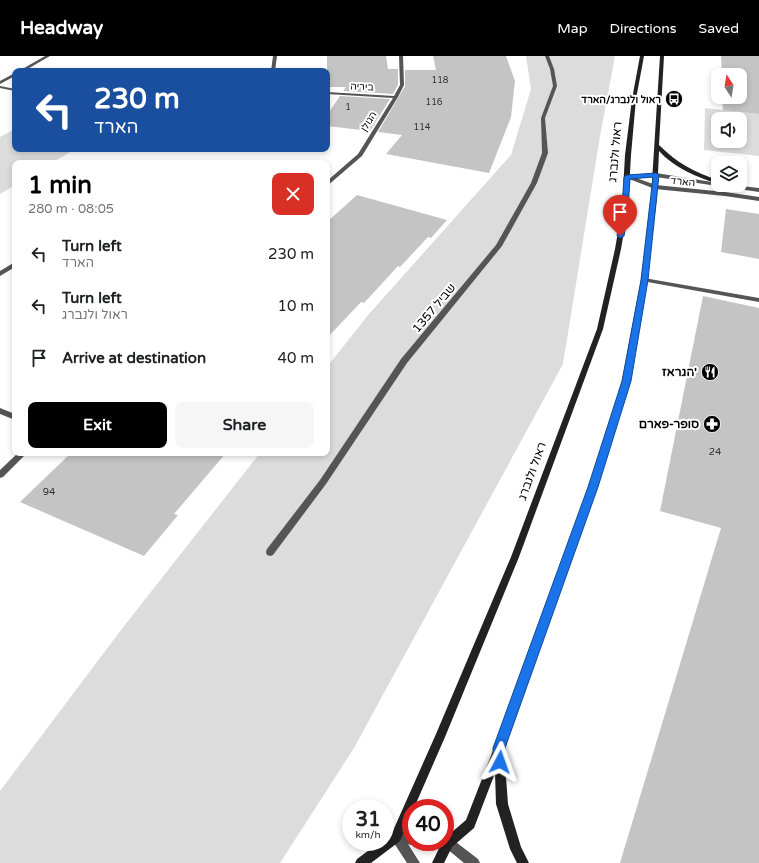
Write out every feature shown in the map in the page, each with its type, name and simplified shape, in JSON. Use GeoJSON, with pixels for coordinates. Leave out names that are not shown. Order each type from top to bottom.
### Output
{"type":"FeatureCollection","features":[{"type":"Feature","properties":{"kind":"street"},"geometry":{"type":"LineString","coordinates":[[26,68],[48,56]]}},
{"type":"Feature","properties":{"kind":"street"},"geometry":{"type":"LineString","coordinates":[[273,68],[275,56]]}},
{"type":"Feature","properties":{"kind":"street","name":"הגולן"},"geometry":{"type":"LineString","coordinates":[[330,181],[360,155],[396,97],[402,85],[402,56]]}},
{"type":"Feature","properties":{"kind":"street","name":"שביל 1357"},"geometry":{"type":"LineString","coordinates":[[270,552],[323,482],[404,361],[499,246],[534,183],[545,153],[543,118],[555,86],[552,69],[547,56]]}},
{"type":"Feature","properties":{"kind":"street","name":"ראול ולנברג"},"geometry":{"type":"LineString","coordinates":[[361,863],[396,837],[440,737],[515,557],[600,328],[618,249],[625,208],[628,154],[634,99],[642,56]]}},
{"type":"Feature","properties":{"kind":"street"},"geometry":{"type":"LineString","coordinates":[[454,835],[470,824],[499,748],[593,487],[626,381],[644,280],[655,187],[662,56]]}},
{"type":"Feature","properties":{"kind":"street"},"geometry":{"type":"LineString","coordinates":[[0,83],[12,76]]}},
{"type":"Feature","properties":{"kind":"street"},"geometry":{"type":"LineString","coordinates":[[0,87],[12,89]]}},
{"type":"Feature","properties":{"kind":"street","name":"ביריה"},"geometry":{"type":"LineString","coordinates":[[330,93],[396,97]]}},
{"type":"Feature","properties":{"kind":"street"},"geometry":{"type":"LineString","coordinates":[[658,146],[664,154],[677,165],[711,180]]}},
{"type":"Feature","properties":{"kind":"street","name":"הארד"},"geometry":{"type":"LineString","coordinates":[[627,177],[656,175],[711,183]]}},
{"type":"Feature","properties":{"kind":"street","name":"הארד"},"geometry":{"type":"LineString","coordinates":[[627,177],[655,187],[759,199]]}},
{"type":"Feature","properties":{"kind":"street","name":"הארד"},"geometry":{"type":"LineString","coordinates":[[747,188],[759,190]]}},
{"type":"Feature","properties":{"kind":"street"},"geometry":{"type":"LineString","coordinates":[[0,274],[12,266]]}},
{"type":"Feature","properties":{"kind":"street"},"geometry":{"type":"LineString","coordinates":[[644,280],[759,300]]}},
{"type":"Feature","properties":{"kind":"street"},"geometry":{"type":"LineString","coordinates":[[0,411],[12,416]]}},
{"type":"Feature","properties":{"kind":"street"},"geometry":{"type":"LineString","coordinates":[[0,475],[20,456]]}},
{"type":"Feature","properties":{"kind":"street"},"geometry":{"type":"LineString","coordinates":[[499,748],[502,804],[516,850],[523,863]]}},
{"type":"Feature","properties":{"kind":"street"},"geometry":{"type":"LineString","coordinates":[[396,837],[402,838]]}},
{"type":"Feature","properties":{"kind":"street"},"geometry":{"type":"LineString","coordinates":[[396,837],[414,863]]}},
{"type":"Feature","properties":{"kind":"street"},"geometry":{"type":"LineString","coordinates":[[454,849],[474,863]]}},
{"type":"Feature","properties":{"kind":"street"},"geometry":{"type":"LineString","coordinates":[[438,863],[441,851]]}},
{"type":"Feature","properties":{"kind":"shaded area"},"geometry":{"type":"Polygon","coordinates":[[[526,56],[615,56],[600,136],[563,364],[354,748],[280,863],[0,863],[0,791],[121,630],[258,456],[330,456],[330,363],[369,314],[511,155],[531,89],[526,56]]]}},
{"type":"Feature","properties":{"kind":"shaded area"},"geometry":{"type":"Polygon","coordinates":[[[705,108],[741,112],[711,112],[711,148],[747,148],[747,113],[759,114],[759,156],[704,150],[705,108]]]}},
{"type":"Feature","properties":{"kind":"shaded area"},"geometry":{"type":"Polygon","coordinates":[[[12,131],[12,152],[70,152],[57,160],[12,160],[12,187],[0,194],[0,137],[12,131]]]}},
{"type":"Feature","properties":{"kind":"building"},"geometry":{"type":"Polygon","coordinates":[[[327,56],[386,56],[388,69],[398,69],[398,85],[393,94],[343,91],[346,87],[330,87],[330,68],[327,68],[327,56]]]}},
{"type":"Feature","properties":{"kind":"building"},"geometry":{"type":"Polygon","coordinates":[[[433,56],[506,56],[515,81],[511,117],[489,173],[386,154],[402,135],[378,132],[405,86],[405,70],[436,70],[433,56]]]}},
{"type":"Feature","properties":{"kind":"building"},"geometry":{"type":"Polygon","coordinates":[[[721,56],[759,56],[759,114],[723,110],[723,104],[747,104],[747,68],[722,68],[721,56]]]}},
{"type":"Feature","properties":{"kind":"building"},"geometry":{"type":"Polygon","coordinates":[[[340,96],[390,99],[370,131],[330,126],[330,111],[340,96]]]}},
{"type":"Feature","properties":{"kind":"building"},"geometry":{"type":"Polygon","coordinates":[[[357,195],[447,220],[431,238],[428,237],[400,267],[398,266],[364,303],[361,302],[330,335],[330,219],[357,195]]]}},
{"type":"Feature","properties":{"kind":"building"},"geometry":{"type":"Polygon","coordinates":[[[726,209],[759,214],[759,259],[721,252],[726,209]]]}},
{"type":"Feature","properties":{"kind":"building"},"geometry":{"type":"Polygon","coordinates":[[[703,296],[759,308],[759,863],[620,863],[721,528],[660,511],[703,296]]]}},
{"type":"Feature","properties":{"kind":"building"},"geometry":{"type":"Polygon","coordinates":[[[68,456],[223,456],[174,514],[178,515],[144,556],[20,502],[68,456]]]}},
{"type":"Feature","properties":{"kind":"place","name":"ראול ולנברג/הארד"},"geometry":{"type":"Point","coordinates":[674,99]}},
{"type":"Feature","properties":{"kind":"place","name":"הגראז'"},"geometry":{"type":"Point","coordinates":[710,372]}},
{"type":"Feature","properties":{"kind":"place","name":"סופר-פארם"},"geometry":{"type":"Point","coordinates":[712,424]}},
{"type":"Feature","properties":{"kind":"route"},"geometry":{"type":"LineString","coordinates":[[500,762],[499,748],[593,487],[626,381],[644,280],[656,175],[627,177],[625,208],[620,236]]}}]}
